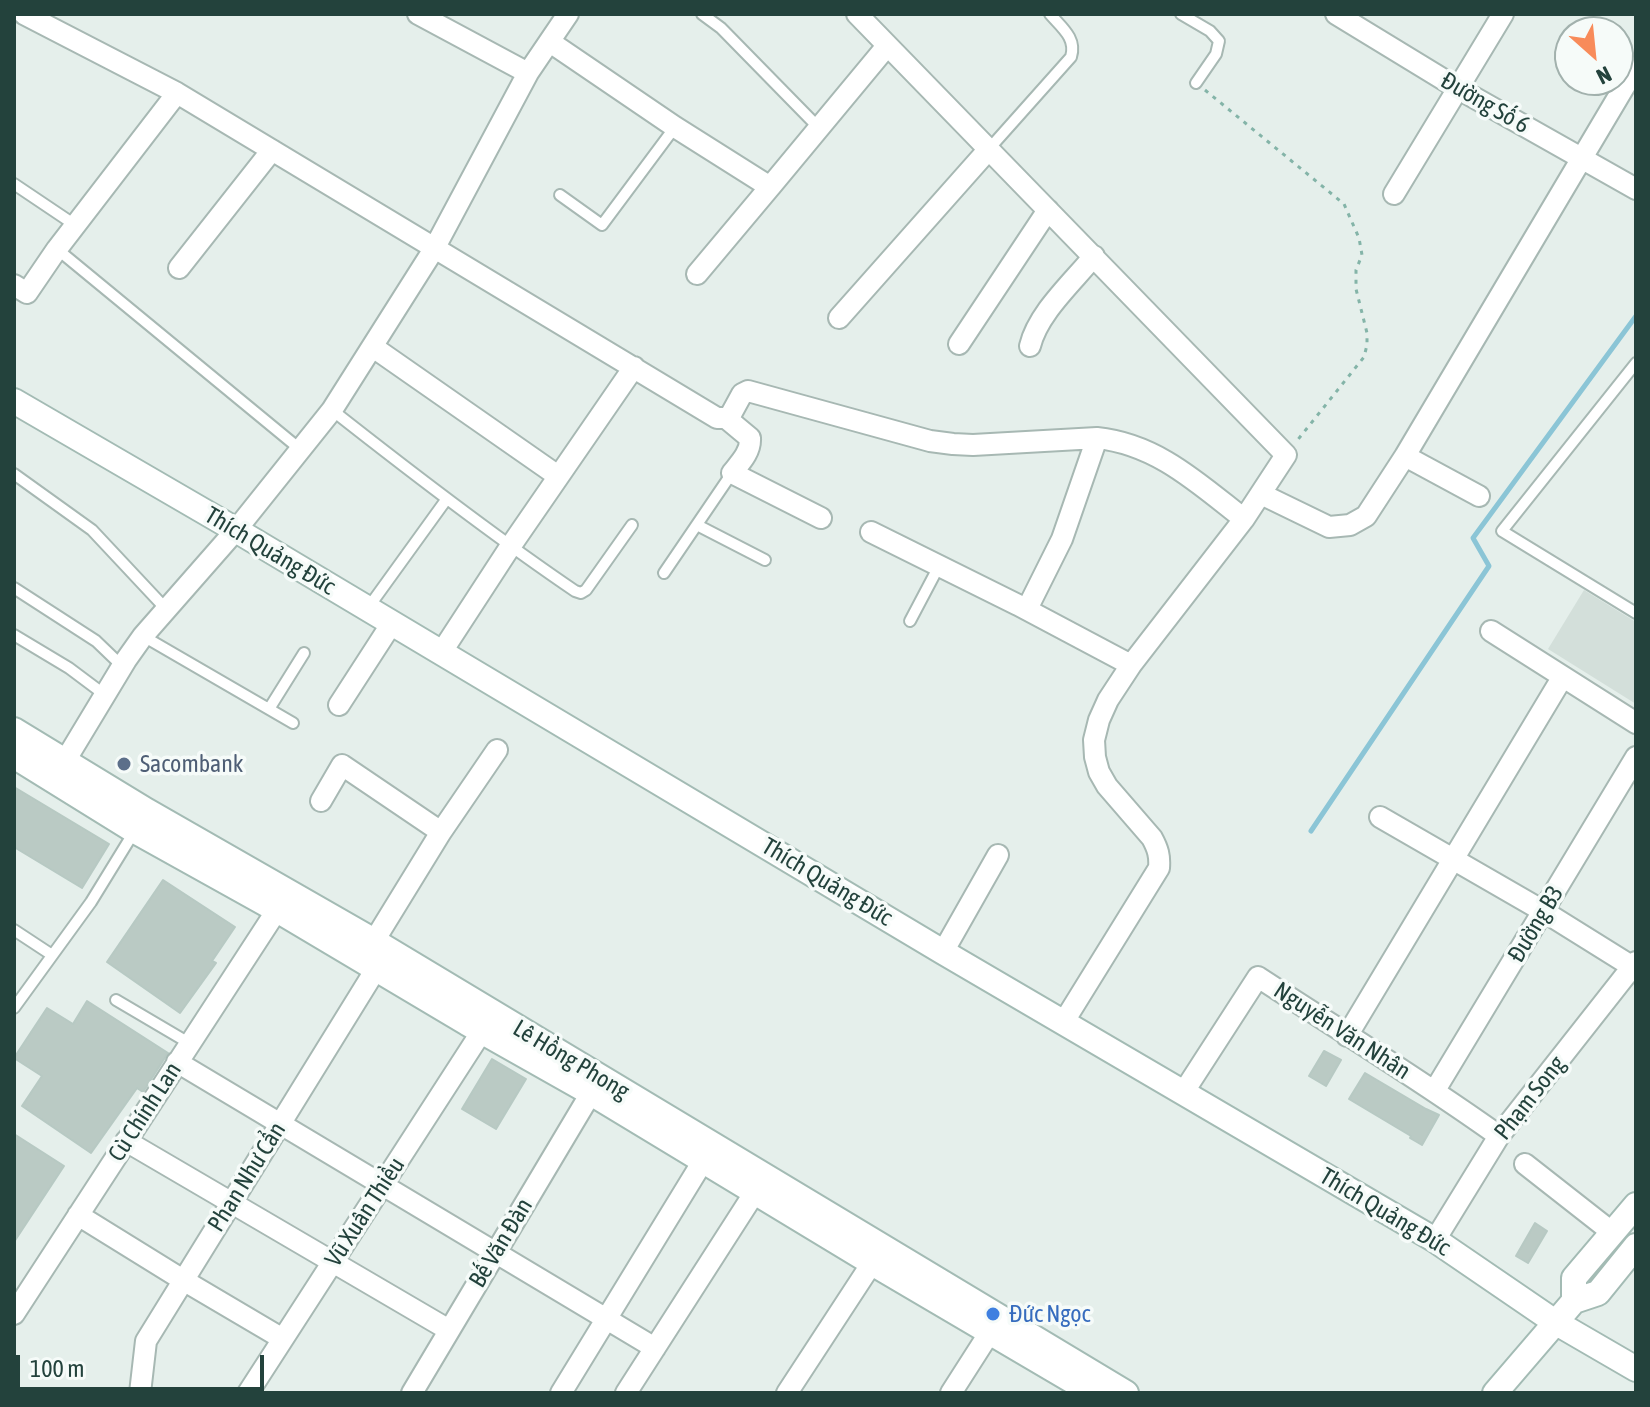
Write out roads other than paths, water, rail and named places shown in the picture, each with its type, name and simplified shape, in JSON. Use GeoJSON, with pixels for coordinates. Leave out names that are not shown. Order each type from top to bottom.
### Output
{"type":"FeatureCollection","features":[{"type":"Feature","properties":{"kind":"main road","name":"Thích Quảng Đức"},"geometry":{"type":"LineString","coordinates":[[14,401],[1435,1240],[1555,1322],[1636,1369]]}},
{"type":"Feature","properties":{"kind":"main road","name":"Lê Hồng Phong"},"geometry":{"type":"LineString","coordinates":[[14,730],[65,761],[141,821],[277,910],[482,1031],[595,1085],[1126,1393]]}},
{"type":"Feature","properties":{"kind":"main road","name":"Lê Hồng Phong"},"geometry":{"type":"LineString","coordinates":[[14,756],[374,941],[595,1085],[703,1161],[1093,1393]]}},
{"type":"Feature","properties":{"kind":"main road"},"geometry":{"type":"LineString","coordinates":[[1574,1301],[1574,1278],[1636,1205]]}},
{"type":"Feature","properties":{"kind":"main road"},"geometry":{"type":"LineString","coordinates":[[1495,1393],[1574,1301],[1598,1293],[1636,1246]]}},
{"type":"Feature","properties":{"kind":"street"},"geometry":{"type":"LineString","coordinates":[[24,14],[177,93],[717,418],[730,416],[742,394],[748,391],[930,441],[953,444],[1097,438],[1117,440],[1178,467],[1244,519]]}},
{"type":"Feature","properties":{"kind":"street"},"geometry":{"type":"LineString","coordinates":[[418,14],[528,73]]}},
{"type":"Feature","properties":{"kind":"street"},"geometry":{"type":"LineString","coordinates":[[65,761],[143,636],[236,530],[332,410],[434,249],[528,73],[568,14]]}},
{"type":"Feature","properties":{"kind":"street"},"geometry":{"type":"LineString","coordinates":[[857,14],[1286,455],[1244,519],[1131,665],[1099,720],[1094,740],[1099,772],[1107,786],[1152,838],[1158,848],[1159,868],[1063,1023]]}},
{"type":"Feature","properties":{"kind":"street","name":"Đường Số 6"},"geometry":{"type":"LineString","coordinates":[[1336,14],[1459,89],[1636,189]]}},
{"type":"Feature","properties":{"kind":"street"},"geometry":{"type":"LineString","coordinates":[[1394,194],[1503,14]]}},
{"type":"Feature","properties":{"kind":"street"},"geometry":{"type":"LineString","coordinates":[[550,42],[770,187]]}},
{"type":"Feature","properties":{"kind":"street"},"geometry":{"type":"LineString","coordinates":[[697,274],[887,46]]}},
{"type":"Feature","properties":{"kind":"street"},"geometry":{"type":"LineString","coordinates":[[1261,494],[1329,527],[1350,525],[1366,516],[1405,456],[1636,67]]}},
{"type":"Feature","properties":{"kind":"street"},"geometry":{"type":"LineString","coordinates":[[14,285],[27,293],[177,93]]}},
{"type":"Feature","properties":{"kind":"street"},"geometry":{"type":"LineString","coordinates":[[839,318],[989,149]]}},
{"type":"Feature","properties":{"kind":"street"},"geometry":{"type":"LineString","coordinates":[[179,268],[272,150]]}},
{"type":"Feature","properties":{"kind":"street"},"geometry":{"type":"LineString","coordinates":[[959,344],[1048,210]]}},
{"type":"Feature","properties":{"kind":"street"},"geometry":{"type":"LineString","coordinates":[[1030,346],[1033,331],[1041,318],[1094,256]]}},
{"type":"Feature","properties":{"kind":"street"},"geometry":{"type":"LineString","coordinates":[[373,347],[558,476]]}},
{"type":"Feature","properties":{"kind":"street"},"geometry":{"type":"LineString","coordinates":[[441,653],[634,367]]}},
{"type":"Feature","properties":{"kind":"street"},"geometry":{"type":"LineString","coordinates":[[726,418],[750,438],[745,457],[732,473],[821,518]]}},
{"type":"Feature","properties":{"kind":"street"},"geometry":{"type":"LineString","coordinates":[[1027,609],[1062,539],[1097,438]]}},
{"type":"Feature","properties":{"kind":"street"},"geometry":{"type":"LineString","coordinates":[[1405,456],[1479,496]]}},
{"type":"Feature","properties":{"kind":"street"},"geometry":{"type":"LineString","coordinates":[[871,532],[1027,609],[1131,665]]}},
{"type":"Feature","properties":{"kind":"street"},"geometry":{"type":"LineString","coordinates":[[339,705],[392,623]]}},
{"type":"Feature","properties":{"kind":"street"},"geometry":{"type":"LineString","coordinates":[[1491,631],[1636,723]]}},
{"type":"Feature","properties":{"kind":"street"},"geometry":{"type":"LineString","coordinates":[[1347,1036],[1562,678]]}},
{"type":"Feature","properties":{"kind":"street"},"geometry":{"type":"LineString","coordinates":[[374,941],[441,832],[497,750]]}},
{"type":"Feature","properties":{"kind":"street","name":"Đường B3"},"geometry":{"type":"LineString","coordinates":[[1435,1090],[1636,757]]}},
{"type":"Feature","properties":{"kind":"street"},"geometry":{"type":"LineString","coordinates":[[321,801],[342,765],[441,832]]}},
{"type":"Feature","properties":{"kind":"street"},"geometry":{"type":"LineString","coordinates":[[1380,817],[1635,966]]}},
{"type":"Feature","properties":{"kind":"street"},"geometry":{"type":"LineString","coordinates":[[943,952],[998,855]]}},
{"type":"Feature","properties":{"kind":"street","name":"Cù Chính Lan"},"geometry":{"type":"LineString","coordinates":[[14,1314],[277,910]]}},
{"type":"Feature","properties":{"kind":"street","name":"Phạm Song"},"geometry":{"type":"LineString","coordinates":[[1435,1240],[1499,1136],[1635,966]]}},
{"type":"Feature","properties":{"kind":"street","name":"Phan Như Cẩn"},"geometry":{"type":"LineString","coordinates":[[140,1393],[146,1341],[376,969]]}},
{"type":"Feature","properties":{"kind":"street","name":"Nguyễn Văn Nhân"},"geometry":{"type":"LineString","coordinates":[[1183,1093],[1258,977],[1435,1090],[1499,1136]]}},
{"type":"Feature","properties":{"kind":"street","name":"Vũ Xuân Thiều"},"geometry":{"type":"LineString","coordinates":[[248,1393],[482,1031]]}},
{"type":"Feature","properties":{"kind":"street"},"geometry":{"type":"LineString","coordinates":[[177,1062],[655,1348]]}},
{"type":"Feature","properties":{"kind":"street","name":"Bế Văn Đàn"},"geometry":{"type":"LineString","coordinates":[[412,1393],[595,1085]]}},
{"type":"Feature","properties":{"kind":"street"},"geometry":{"type":"LineString","coordinates":[[126,1141],[449,1330]]}},
{"type":"Feature","properties":{"kind":"street"},"geometry":{"type":"LineString","coordinates":[[561,1393],[703,1161]]}},
{"type":"Feature","properties":{"kind":"street"},"geometry":{"type":"LineString","coordinates":[[1525,1164],[1613,1233]]}},
{"type":"Feature","properties":{"kind":"street"},"geometry":{"type":"LineString","coordinates":[[626,1393],[755,1192]]}},
{"type":"Feature","properties":{"kind":"street"},"geometry":{"type":"LineString","coordinates":[[78,1215],[283,1339]]}},
{"type":"Feature","properties":{"kind":"street"},"geometry":{"type":"LineString","coordinates":[[787,1393],[872,1263]]}},
{"type":"Feature","properties":{"kind":"street"},"geometry":{"type":"LineString","coordinates":[[951,1393],[990,1332]]}},
{"type":"Feature","properties":{"kind":"lane"},"geometry":{"type":"LineString","coordinates":[[702,14],[721,28],[819,128]]}},
{"type":"Feature","properties":{"kind":"lane"},"geometry":{"type":"LineString","coordinates":[[989,149],[1071,57],[1074,47],[1070,37],[1050,14]]}},
{"type":"Feature","properties":{"kind":"lane"},"geometry":{"type":"LineString","coordinates":[[1181,14],[1210,31],[1219,41],[1216,54],[1196,83]]}},
{"type":"Feature","properties":{"kind":"lane"},"geometry":{"type":"LineString","coordinates":[[560,195],[602,225],[675,127]]}},
{"type":"Feature","properties":{"kind":"lane"},"geometry":{"type":"LineString","coordinates":[[14,184],[75,225]]}},
{"type":"Feature","properties":{"kind":"lane"},"geometry":{"type":"LineString","coordinates":[[57,249],[301,450]]}},
{"type":"Feature","properties":{"kind":"lane"},"geometry":{"type":"LineString","coordinates":[[1636,363],[1502,531],[1636,613]]}},
{"type":"Feature","properties":{"kind":"lane"},"geometry":{"type":"LineString","coordinates":[[332,410],[446,500],[575,591],[581,593],[586,590],[632,525]]}},
{"type":"Feature","properties":{"kind":"lane"},"geometry":{"type":"LineString","coordinates":[[664,573],[732,473]]}},
{"type":"Feature","properties":{"kind":"lane"},"geometry":{"type":"LineString","coordinates":[[14,474],[92,530],[166,609]]}},
{"type":"Feature","properties":{"kind":"lane"},"geometry":{"type":"LineString","coordinates":[[368,608],[446,500]]}},
{"type":"Feature","properties":{"kind":"lane"},"geometry":{"type":"LineString","coordinates":[[697,525],[765,560]]}},
{"type":"Feature","properties":{"kind":"lane"},"geometry":{"type":"LineString","coordinates":[[910,621],[939,566]]}},
{"type":"Feature","properties":{"kind":"lane"},"geometry":{"type":"LineString","coordinates":[[14,588],[96,641],[122,666]]}},
{"type":"Feature","properties":{"kind":"lane"},"geometry":{"type":"LineString","coordinates":[[14,635],[69,668],[105,695]]}},
{"type":"Feature","properties":{"kind":"lane"},"geometry":{"type":"LineString","coordinates":[[143,636],[293,723]]}},
{"type":"Feature","properties":{"kind":"lane"},"geometry":{"type":"LineString","coordinates":[[269,709],[304,653]]}},
{"type":"Feature","properties":{"kind":"lane"},"geometry":{"type":"LineString","coordinates":[[14,1008],[91,902],[141,821]]}},
{"type":"Feature","properties":{"kind":"lane"},"geometry":{"type":"LineString","coordinates":[[14,930],[52,955]]}},
{"type":"Feature","properties":{"kind":"lane"},"geometry":{"type":"LineString","coordinates":[[116,1000],[189,1043]]}},
{"type":"Feature","properties":{"kind":"waterway"},"geometry":{"type":"LineString","coordinates":[[1311,831],[1489,566],[1473,538],[1636,316]]}},
{"type":"Feature","properties":{"kind":"place","name":"Sacombank"},"geometry":{"type":"Point","coordinates":[124,764]}},
{"type":"Feature","properties":{"kind":"place","name":"Đức Ngọc"},"geometry":{"type":"Point","coordinates":[993,1314]}}]}
